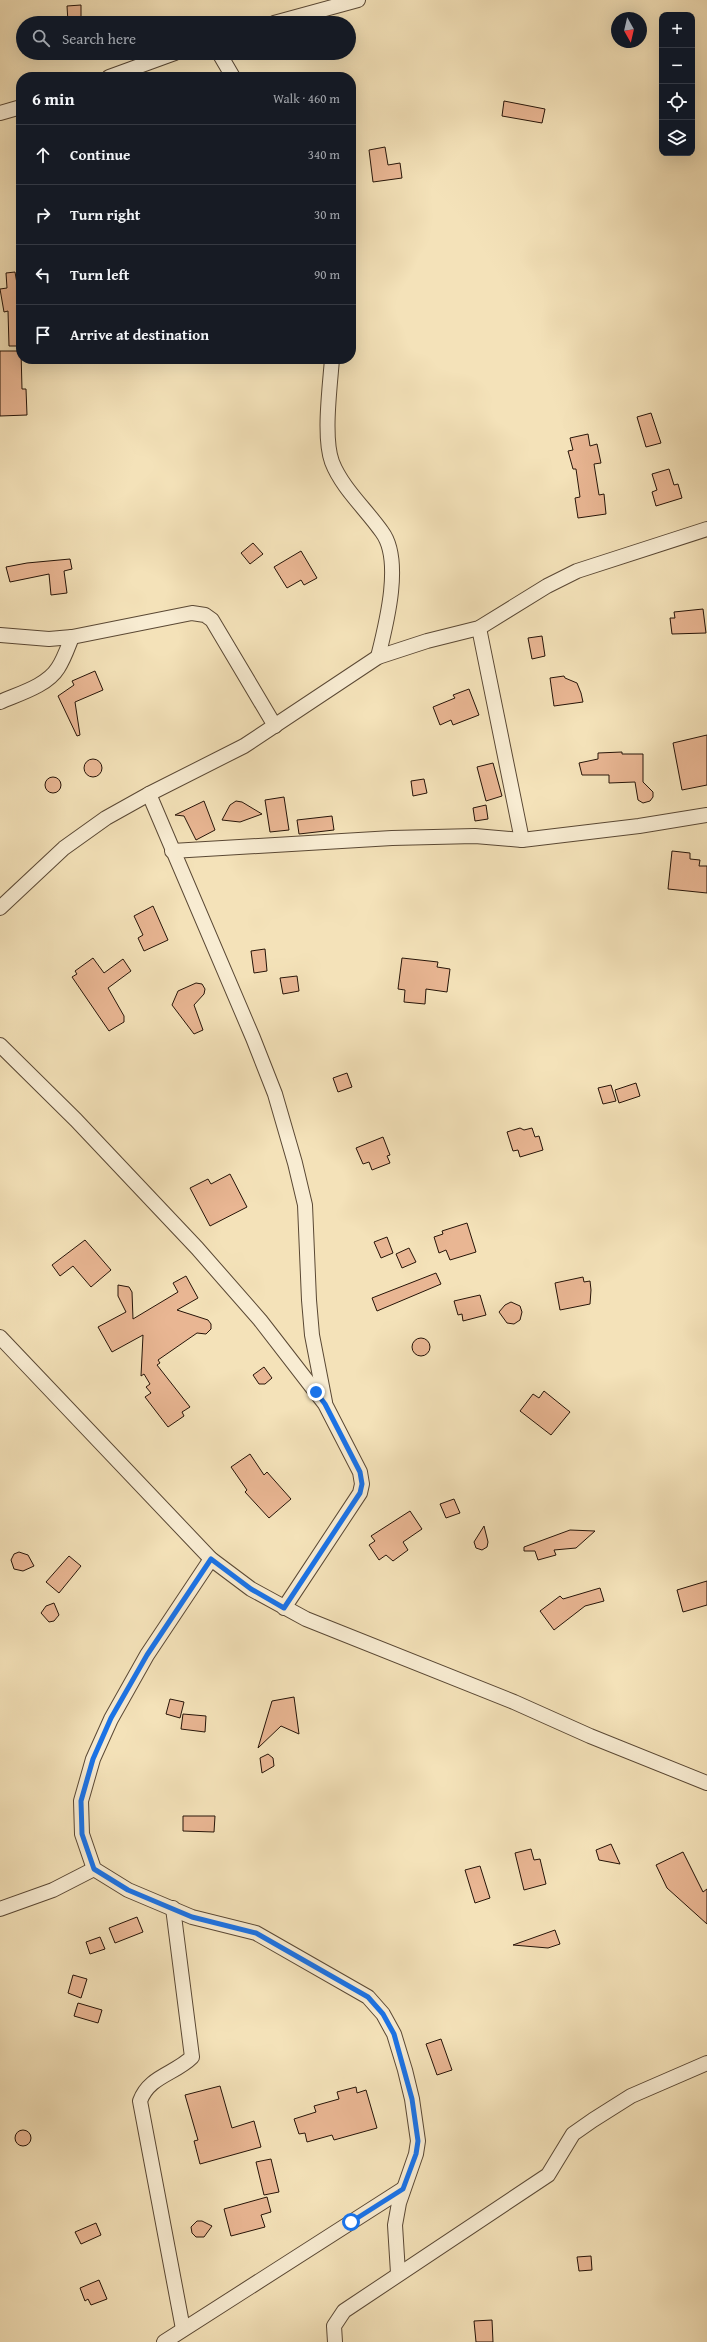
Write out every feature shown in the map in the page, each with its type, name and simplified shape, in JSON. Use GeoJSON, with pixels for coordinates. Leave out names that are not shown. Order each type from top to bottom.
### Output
{"type":"FeatureCollection","features":[{"type":"Feature","properties":{"kind":"street"},"geometry":{"type":"LineString","coordinates":[[300,16],[358,0]]}},
{"type":"Feature","properties":{"kind":"street"},"geometry":{"type":"LineString","coordinates":[[123,72],[156,60]]}},
{"type":"Feature","properties":{"kind":"street"},"geometry":{"type":"LineString","coordinates":[[223,60],[230,72]]}},
{"type":"Feature","properties":{"kind":"street"},"geometry":{"type":"LineString","coordinates":[[0,113],[16,108]]}},
{"type":"Feature","properties":{"kind":"street"},"geometry":{"type":"LineString","coordinates":[[332,364],[328,433],[332,462],[342,480],[384,533],[390,553],[392,586],[378,657]]}},
{"type":"Feature","properties":{"kind":"street"},"geometry":{"type":"LineString","coordinates":[[0,908],[64,848],[106,818],[148,794],[244,746],[378,657],[427,641],[479,628],[546,586],[577,571],[707,529]]}},
{"type":"Feature","properties":{"kind":"street"},"geometry":{"type":"LineString","coordinates":[[0,635],[49,639],[72,637],[192,613],[205,615],[212,620],[275,726]]}},
{"type":"Feature","properties":{"kind":"street"},"geometry":{"type":"LineString","coordinates":[[479,628],[522,840]]}},
{"type":"Feature","properties":{"kind":"street"},"geometry":{"type":"LineString","coordinates":[[0,702],[40,684],[51,676],[58,668],[72,637]]}},
{"type":"Feature","properties":{"kind":"street"},"geometry":{"type":"LineString","coordinates":[[148,794],[253,1038],[274,1094],[301,1184],[308,1238],[309,1300],[312,1335],[325,1404]]}},
{"type":"Feature","properties":{"kind":"street"},"geometry":{"type":"LineString","coordinates":[[172,852],[392,838],[475,836],[522,840],[639,826],[707,815]]}},
{"type":"Feature","properties":{"kind":"street"},"geometry":{"type":"LineString","coordinates":[[0,1045],[76,1120],[213,1266],[260,1320],[325,1404],[360,1472],[362,1484],[360,1493],[284,1608]]}},
{"type":"Feature","properties":{"kind":"street"},"geometry":{"type":"LineString","coordinates":[[0,1337],[211,1559],[251,1589],[284,1608],[368,1645],[514,1702],[590,1736],[707,1783]]}},
{"type":"Feature","properties":{"kind":"street"},"geometry":{"type":"LineString","coordinates":[[211,1559],[147,1655],[111,1718],[93,1759],[81,1801],[82,1834],[94,1869],[128,1890],[192,1917],[256,1933],[368,1997],[383,2014],[394,2034],[405,2070],[417,2126],[416,2154],[403,2189],[395,2225],[398,2273]]}},
{"type":"Feature","properties":{"kind":"street"},"geometry":{"type":"LineString","coordinates":[[0,1909],[21,1903],[53,1890],[94,1869]]}},
{"type":"Feature","properties":{"kind":"street"},"geometry":{"type":"LineString","coordinates":[[173,1908],[192,2057],[186,2063],[154,2080],[144,2090],[140,2101],[182,2329]]}},
{"type":"Feature","properties":{"kind":"street"},"geometry":{"type":"LineString","coordinates":[[335,2342],[334,2326],[344,2311],[398,2273],[548,2174],[573,2134],[631,2096],[707,2063]]}},
{"type":"Feature","properties":{"kind":"street"},"geometry":{"type":"LineString","coordinates":[[164,2342],[182,2329],[403,2189]]}},
{"type":"Feature","properties":{"kind":"building"},"geometry":{"type":"Polygon","coordinates":[[[81,5],[81,16],[68,16],[67,6],[81,5]]]}},
{"type":"Feature","properties":{"kind":"building"},"geometry":{"type":"Polygon","coordinates":[[[504,101],[545,109],[542,123],[502,116],[504,101]]]}},
{"type":"Feature","properties":{"kind":"building"},"geometry":{"type":"Polygon","coordinates":[[[385,147],[388,165],[400,163],[402,178],[373,182],[369,150],[385,147]]]}},
{"type":"Feature","properties":{"kind":"building"},"geometry":{"type":"Polygon","coordinates":[[[15,272],[16,278],[16,346],[9,346],[8,311],[4,312],[0,289],[7,288],[6,273],[15,272]]]}},
{"type":"Feature","properties":{"kind":"building"},"geometry":{"type":"Polygon","coordinates":[[[0,351],[16,351],[16,364],[21,364],[22,389],[26,389],[27,415],[0,416],[0,351]]]}},
{"type":"Feature","properties":{"kind":"building"},"geometry":{"type":"Polygon","coordinates":[[[651,413],[661,443],[646,447],[637,417],[651,413]]]}},
{"type":"Feature","properties":{"kind":"building"},"geometry":{"type":"Polygon","coordinates":[[[588,434],[590,446],[597,444],[601,463],[594,464],[599,495],[604,494],[606,514],[578,518],[575,498],[580,497],[576,469],[573,469],[568,451],[573,450],[570,438],[588,434]]]}},
{"type":"Feature","properties":{"kind":"building"},"geometry":{"type":"Polygon","coordinates":[[[669,469],[674,485],[678,484],[682,498],[656,506],[652,492],[657,490],[652,474],[669,469]]]}},
{"type":"Feature","properties":{"kind":"building"},"geometry":{"type":"Polygon","coordinates":[[[253,543],[263,554],[250,564],[241,553],[253,543]]]}},
{"type":"Feature","properties":{"kind":"building"},"geometry":{"type":"Polygon","coordinates":[[[301,551],[317,578],[304,585],[301,580],[287,588],[274,567],[301,551]]]}},
{"type":"Feature","properties":{"kind":"building"},"geometry":{"type":"Polygon","coordinates":[[[70,559],[72,569],[64,571],[67,593],[51,595],[49,574],[10,582],[6,567],[27,563],[70,559]]]}},
{"type":"Feature","properties":{"kind":"building"},"geometry":{"type":"Polygon","coordinates":[[[703,609],[706,633],[672,634],[670,618],[675,618],[674,612],[703,609]]]}},
{"type":"Feature","properties":{"kind":"building"},"geometry":{"type":"Polygon","coordinates":[[[542,636],[545,656],[532,659],[528,638],[542,636]]]}},
{"type":"Feature","properties":{"kind":"building"},"geometry":{"type":"Polygon","coordinates":[[[95,671],[103,690],[75,702],[80,735],[77,736],[58,696],[74,685],[72,681],[95,671]]]}},
{"type":"Feature","properties":{"kind":"building"},"geometry":{"type":"Polygon","coordinates":[[[564,676],[565,678],[577,683],[583,702],[554,706],[550,678],[564,676]]]}},
{"type":"Feature","properties":{"kind":"building"},"geometry":{"type":"Polygon","coordinates":[[[469,689],[479,715],[453,725],[451,720],[440,725],[433,707],[455,698],[453,695],[469,689]]]}},
{"type":"Feature","properties":{"kind":"building"},"geometry":{"type":"Polygon","coordinates":[[[707,735],[707,785],[682,790],[673,743],[707,735]]]}},
{"type":"Feature","properties":{"kind":"building"},"geometry":{"type":"Polygon","coordinates":[[[622,752],[622,754],[643,754],[643,782],[653,792],[653,797],[650,801],[643,803],[638,800],[635,782],[609,783],[609,775],[582,775],[579,763],[598,759],[598,753],[622,752]]]}},
{"type":"Feature","properties":{"kind":"building"},"geometry":{"type":"Polygon","coordinates":[[[93,759],[99,762],[102,768],[99,774],[93,777],[87,774],[84,768],[87,762],[93,759]]]}},
{"type":"Feature","properties":{"kind":"building"},"geometry":{"type":"Polygon","coordinates":[[[493,763],[502,796],[486,801],[477,767],[493,763]]]}},
{"type":"Feature","properties":{"kind":"building"},"geometry":{"type":"Polygon","coordinates":[[[53,777],[59,779],[61,785],[59,791],[53,793],[47,791],[45,785],[47,779],[53,777]]]}},
{"type":"Feature","properties":{"kind":"building"},"geometry":{"type":"Polygon","coordinates":[[[424,779],[427,793],[413,796],[411,781],[424,779]]]}},
{"type":"Feature","properties":{"kind":"building"},"geometry":{"type":"Polygon","coordinates":[[[284,797],[289,830],[270,832],[265,800],[284,797]]]}},
{"type":"Feature","properties":{"kind":"building"},"geometry":{"type":"Polygon","coordinates":[[[204,801],[215,830],[196,840],[184,816],[175,815],[204,801]]]}},
{"type":"Feature","properties":{"kind":"building"},"geometry":{"type":"Polygon","coordinates":[[[236,801],[242,802],[262,814],[240,822],[222,820],[230,805],[236,801]]]}},
{"type":"Feature","properties":{"kind":"building"},"geometry":{"type":"Polygon","coordinates":[[[486,805],[488,819],[475,821],[473,808],[486,805]]]}},
{"type":"Feature","properties":{"kind":"building"},"geometry":{"type":"Polygon","coordinates":[[[332,816],[334,830],[299,834],[297,820],[332,816]]]}},
{"type":"Feature","properties":{"kind":"building"},"geometry":{"type":"Polygon","coordinates":[[[672,851],[690,853],[690,859],[700,860],[699,866],[707,866],[707,893],[668,889],[672,851]]]}},
{"type":"Feature","properties":{"kind":"building"},"geometry":{"type":"Polygon","coordinates":[[[153,906],[168,940],[144,951],[138,938],[143,935],[134,916],[153,906]]]}},
{"type":"Feature","properties":{"kind":"building"},"geometry":{"type":"Polygon","coordinates":[[[265,949],[267,971],[254,973],[251,951],[265,949]]]}},
{"type":"Feature","properties":{"kind":"building"},"geometry":{"type":"Polygon","coordinates":[[[93,958],[104,973],[123,959],[131,971],[108,988],[124,1016],[124,1022],[109,1031],[72,977],[77,974],[75,971],[93,958]]]}},
{"type":"Feature","properties":{"kind":"building"},"geometry":{"type":"Polygon","coordinates":[[[402,958],[438,962],[437,967],[450,969],[447,992],[426,989],[425,1004],[404,1002],[405,990],[398,989],[402,958]]]}},
{"type":"Feature","properties":{"kind":"building"},"geometry":{"type":"Polygon","coordinates":[[[297,976],[299,991],[283,994],[280,978],[297,976]]]}},
{"type":"Feature","properties":{"kind":"building"},"geometry":{"type":"Polygon","coordinates":[[[196,983],[202,984],[205,989],[204,994],[194,1005],[203,1030],[194,1034],[172,1005],[178,991],[196,983]]]}},
{"type":"Feature","properties":{"kind":"building"},"geometry":{"type":"Polygon","coordinates":[[[347,1073],[352,1087],[338,1092],[333,1078],[347,1073]]]}},
{"type":"Feature","properties":{"kind":"building"},"geometry":{"type":"Polygon","coordinates":[[[636,1083],[640,1096],[619,1103],[615,1090],[636,1083]]]}},
{"type":"Feature","properties":{"kind":"building"},"geometry":{"type":"Polygon","coordinates":[[[611,1085],[616,1101],[603,1104],[598,1088],[611,1085]]]}},
{"type":"Feature","properties":{"kind":"building"},"geometry":{"type":"Polygon","coordinates":[[[520,1128],[524,1130],[532,1128],[535,1137],[539,1136],[543,1150],[520,1157],[518,1150],[513,1151],[507,1132],[520,1128]]]}},
{"type":"Feature","properties":{"kind":"building"},"geometry":{"type":"Polygon","coordinates":[[[383,1137],[390,1155],[387,1156],[390,1163],[372,1170],[369,1162],[363,1164],[356,1148],[383,1137]]]}},
{"type":"Feature","properties":{"kind":"building"},"geometry":{"type":"Polygon","coordinates":[[[230,1174],[247,1207],[210,1226],[190,1188],[208,1179],[211,1184],[230,1174]]]}},
{"type":"Feature","properties":{"kind":"building"},"geometry":{"type":"Polygon","coordinates":[[[467,1223],[476,1252],[450,1260],[446,1250],[439,1253],[434,1237],[443,1234],[442,1231],[467,1223]]]}},
{"type":"Feature","properties":{"kind":"building"},"geometry":{"type":"Polygon","coordinates":[[[387,1237],[393,1253],[381,1258],[374,1242],[387,1237]]]}},
{"type":"Feature","properties":{"kind":"building"},"geometry":{"type":"Polygon","coordinates":[[[85,1240],[111,1270],[91,1287],[73,1266],[60,1276],[52,1265],[85,1240]]]}},
{"type":"Feature","properties":{"kind":"building"},"geometry":{"type":"Polygon","coordinates":[[[409,1248],[416,1262],[402,1268],[396,1254],[409,1248]]]}},
{"type":"Feature","properties":{"kind":"building"},"geometry":{"type":"Polygon","coordinates":[[[436,1273],[441,1284],[377,1311],[372,1298],[436,1273]]]}},
{"type":"Feature","properties":{"kind":"building"},"geometry":{"type":"Polygon","coordinates":[[[186,1276],[198,1298],[177,1310],[208,1320],[211,1324],[211,1329],[206,1334],[197,1333],[158,1360],[160,1363],[157,1365],[190,1407],[182,1412],[184,1416],[168,1427],[145,1397],[151,1393],[146,1387],[150,1384],[144,1374],[141,1376],[143,1335],[112,1352],[98,1327],[126,1312],[118,1296],[118,1285],[129,1287],[132,1292],[133,1319],[178,1292],[173,1283],[186,1276]]]}},
{"type":"Feature","properties":{"kind":"building"},"geometry":{"type":"Polygon","coordinates":[[[583,1277],[584,1282],[590,1281],[590,1304],[560,1310],[555,1283],[583,1277]]]}},
{"type":"Feature","properties":{"kind":"building"},"geometry":{"type":"Polygon","coordinates":[[[480,1295],[486,1315],[463,1321],[462,1314],[458,1315],[454,1301],[480,1295]]]}},
{"type":"Feature","properties":{"kind":"building"},"geometry":{"type":"Polygon","coordinates":[[[511,1302],[520,1306],[522,1312],[520,1320],[514,1324],[507,1323],[499,1312],[505,1305],[511,1302]]]}},
{"type":"Feature","properties":{"kind":"building"},"geometry":{"type":"Polygon","coordinates":[[[417,1338],[425,1338],[430,1343],[428,1354],[425,1356],[417,1356],[412,1351],[412,1343],[417,1338]]]}},
{"type":"Feature","properties":{"kind":"building"},"geometry":{"type":"Polygon","coordinates":[[[264,1367],[272,1378],[265,1384],[259,1384],[253,1375],[264,1367]]]}},
{"type":"Feature","properties":{"kind":"building"},"geometry":{"type":"Polygon","coordinates":[[[544,1391],[570,1412],[551,1435],[520,1411],[533,1394],[539,1398],[544,1391]]]}},
{"type":"Feature","properties":{"kind":"building"},"geometry":{"type":"Polygon","coordinates":[[[250,1454],[264,1475],[267,1472],[291,1499],[269,1518],[245,1492],[247,1490],[231,1467],[250,1454]]]}},
{"type":"Feature","properties":{"kind":"building"},"geometry":{"type":"Polygon","coordinates":[[[454,1499],[460,1513],[446,1518],[440,1504],[454,1499]]]}},
{"type":"Feature","properties":{"kind":"building"},"geometry":{"type":"Polygon","coordinates":[[[410,1511],[422,1529],[403,1542],[408,1550],[393,1561],[386,1555],[379,1560],[369,1545],[375,1541],[371,1536],[410,1511]]]}},
{"type":"Feature","properties":{"kind":"building"},"geometry":{"type":"Polygon","coordinates":[[[484,1526],[488,1542],[487,1547],[482,1550],[476,1548],[474,1542],[484,1526]]]}},
{"type":"Feature","properties":{"kind":"building"},"geometry":{"type":"Polygon","coordinates":[[[570,1530],[595,1531],[576,1548],[554,1550],[556,1555],[538,1560],[535,1551],[524,1551],[524,1547],[570,1530]]]}},
{"type":"Feature","properties":{"kind":"building"},"geometry":{"type":"Polygon","coordinates":[[[19,1552],[28,1555],[34,1566],[23,1571],[14,1569],[11,1560],[14,1554],[19,1552]]]}},
{"type":"Feature","properties":{"kind":"building"},"geometry":{"type":"Polygon","coordinates":[[[69,1556],[81,1566],[59,1593],[46,1582],[69,1556]]]}},
{"type":"Feature","properties":{"kind":"building"},"geometry":{"type":"Polygon","coordinates":[[[707,1581],[707,1605],[683,1612],[677,1590],[707,1581]]]}},
{"type":"Feature","properties":{"kind":"building"},"geometry":{"type":"Polygon","coordinates":[[[600,1588],[604,1601],[585,1606],[554,1630],[540,1611],[560,1596],[563,1599],[600,1588]]]}},
{"type":"Feature","properties":{"kind":"building"},"geometry":{"type":"Polygon","coordinates":[[[54,1603],[59,1615],[54,1621],[49,1622],[41,1613],[46,1606],[54,1603]]]}},
{"type":"Feature","properties":{"kind":"building"},"geometry":{"type":"Polygon","coordinates":[[[294,1697],[299,1734],[281,1726],[258,1748],[272,1701],[294,1697]]]}},
{"type":"Feature","properties":{"kind":"building"},"geometry":{"type":"Polygon","coordinates":[[[170,1699],[184,1702],[180,1718],[166,1714],[170,1699]]]}},
{"type":"Feature","properties":{"kind":"building"},"geometry":{"type":"Polygon","coordinates":[[[183,1714],[206,1716],[205,1732],[181,1729],[183,1714]]]}},
{"type":"Feature","properties":{"kind":"building"},"geometry":{"type":"Polygon","coordinates":[[[268,1754],[273,1758],[274,1766],[262,1773],[260,1758],[268,1754]]]}},
{"type":"Feature","properties":{"kind":"building"},"geometry":{"type":"Polygon","coordinates":[[[183,1816],[215,1816],[214,1832],[183,1831],[183,1816]]]}},
{"type":"Feature","properties":{"kind":"building"},"geometry":{"type":"Polygon","coordinates":[[[611,1844],[620,1864],[599,1860],[596,1850],[611,1844]]]}},
{"type":"Feature","properties":{"kind":"building"},"geometry":{"type":"Polygon","coordinates":[[[531,1849],[534,1860],[540,1859],[546,1884],[524,1890],[515,1853],[531,1849]]]}},
{"type":"Feature","properties":{"kind":"building"},"geometry":{"type":"Polygon","coordinates":[[[683,1852],[703,1892],[707,1889],[707,1924],[667,1888],[656,1865],[683,1852]]]}},
{"type":"Feature","properties":{"kind":"building"},"geometry":{"type":"Polygon","coordinates":[[[480,1866],[490,1898],[475,1903],[465,1870],[480,1866]]]}},
{"type":"Feature","properties":{"kind":"building"},"geometry":{"type":"Polygon","coordinates":[[[137,1917],[143,1932],[115,1943],[109,1928],[137,1917]]]}},
{"type":"Feature","properties":{"kind":"building"},"geometry":{"type":"Polygon","coordinates":[[[555,1930],[560,1944],[548,1948],[513,1945],[555,1930]]]}},
{"type":"Feature","properties":{"kind":"building"},"geometry":{"type":"Polygon","coordinates":[[[100,1937],[105,1949],[90,1954],[86,1942],[100,1937]]]}},
{"type":"Feature","properties":{"kind":"building"},"geometry":{"type":"Polygon","coordinates":[[[73,1975],[87,1979],[81,1998],[68,1993],[73,1975]]]}},
{"type":"Feature","properties":{"kind":"building"},"geometry":{"type":"Polygon","coordinates":[[[78,2003],[102,2010],[98,2023],[74,2016],[78,2003]]]}},
{"type":"Feature","properties":{"kind":"building"},"geometry":{"type":"Polygon","coordinates":[[[441,2039],[452,2070],[437,2075],[426,2044],[441,2039]]]}},
{"type":"Feature","properties":{"kind":"building"},"geometry":{"type":"Polygon","coordinates":[[[220,2086],[232,2128],[254,2121],[261,2147],[200,2164],[194,2141],[198,2140],[185,2095],[220,2086]]]}},
{"type":"Feature","properties":{"kind":"building"},"geometry":{"type":"Polygon","coordinates":[[[356,2087],[357,2093],[366,2090],[377,2128],[334,2140],[332,2135],[307,2142],[305,2133],[299,2134],[294,2119],[316,2112],[314,2106],[339,2099],[337,2092],[356,2087]]]}},
{"type":"Feature","properties":{"kind":"building"},"geometry":{"type":"Polygon","coordinates":[[[23,2130],[29,2132],[31,2138],[29,2144],[23,2146],[17,2144],[15,2138],[17,2132],[23,2130]]]}},
{"type":"Feature","properties":{"kind":"building"},"geometry":{"type":"Polygon","coordinates":[[[271,2159],[279,2192],[264,2195],[256,2162],[271,2159]]]}},
{"type":"Feature","properties":{"kind":"building"},"geometry":{"type":"Polygon","coordinates":[[[267,2197],[271,2212],[261,2215],[265,2227],[231,2236],[224,2209],[267,2197]]]}},
{"type":"Feature","properties":{"kind":"building"},"geometry":{"type":"Polygon","coordinates":[[[197,2221],[202,2221],[212,2226],[204,2237],[196,2237],[192,2233],[191,2227],[197,2221]]]}},
{"type":"Feature","properties":{"kind":"building"},"geometry":{"type":"Polygon","coordinates":[[[96,2223],[101,2235],[81,2244],[75,2232],[96,2223]]]}},
{"type":"Feature","properties":{"kind":"building"},"geometry":{"type":"Polygon","coordinates":[[[591,2256],[592,2270],[579,2271],[577,2257],[591,2256]]]}},
{"type":"Feature","properties":{"kind":"building"},"geometry":{"type":"Polygon","coordinates":[[[99,2280],[107,2299],[91,2305],[88,2299],[85,2301],[80,2288],[99,2280]]]}},
{"type":"Feature","properties":{"kind":"building"},"geometry":{"type":"Polygon","coordinates":[[[492,2320],[493,2342],[476,2342],[474,2321],[492,2320]]]}},
{"type":"Feature","properties":{"kind":"route"},"geometry":{"type":"LineString","coordinates":[[316,1392],[325,1404],[360,1472],[362,1484],[360,1493],[284,1608],[251,1589],[211,1559],[147,1655],[111,1718],[93,1759],[81,1801],[82,1834],[94,1869],[128,1890],[192,1917],[256,1933],[368,1997],[383,2014],[394,2034],[412,2099],[417,2126],[418,2141],[416,2154],[403,2189],[351,2222]]}}]}
